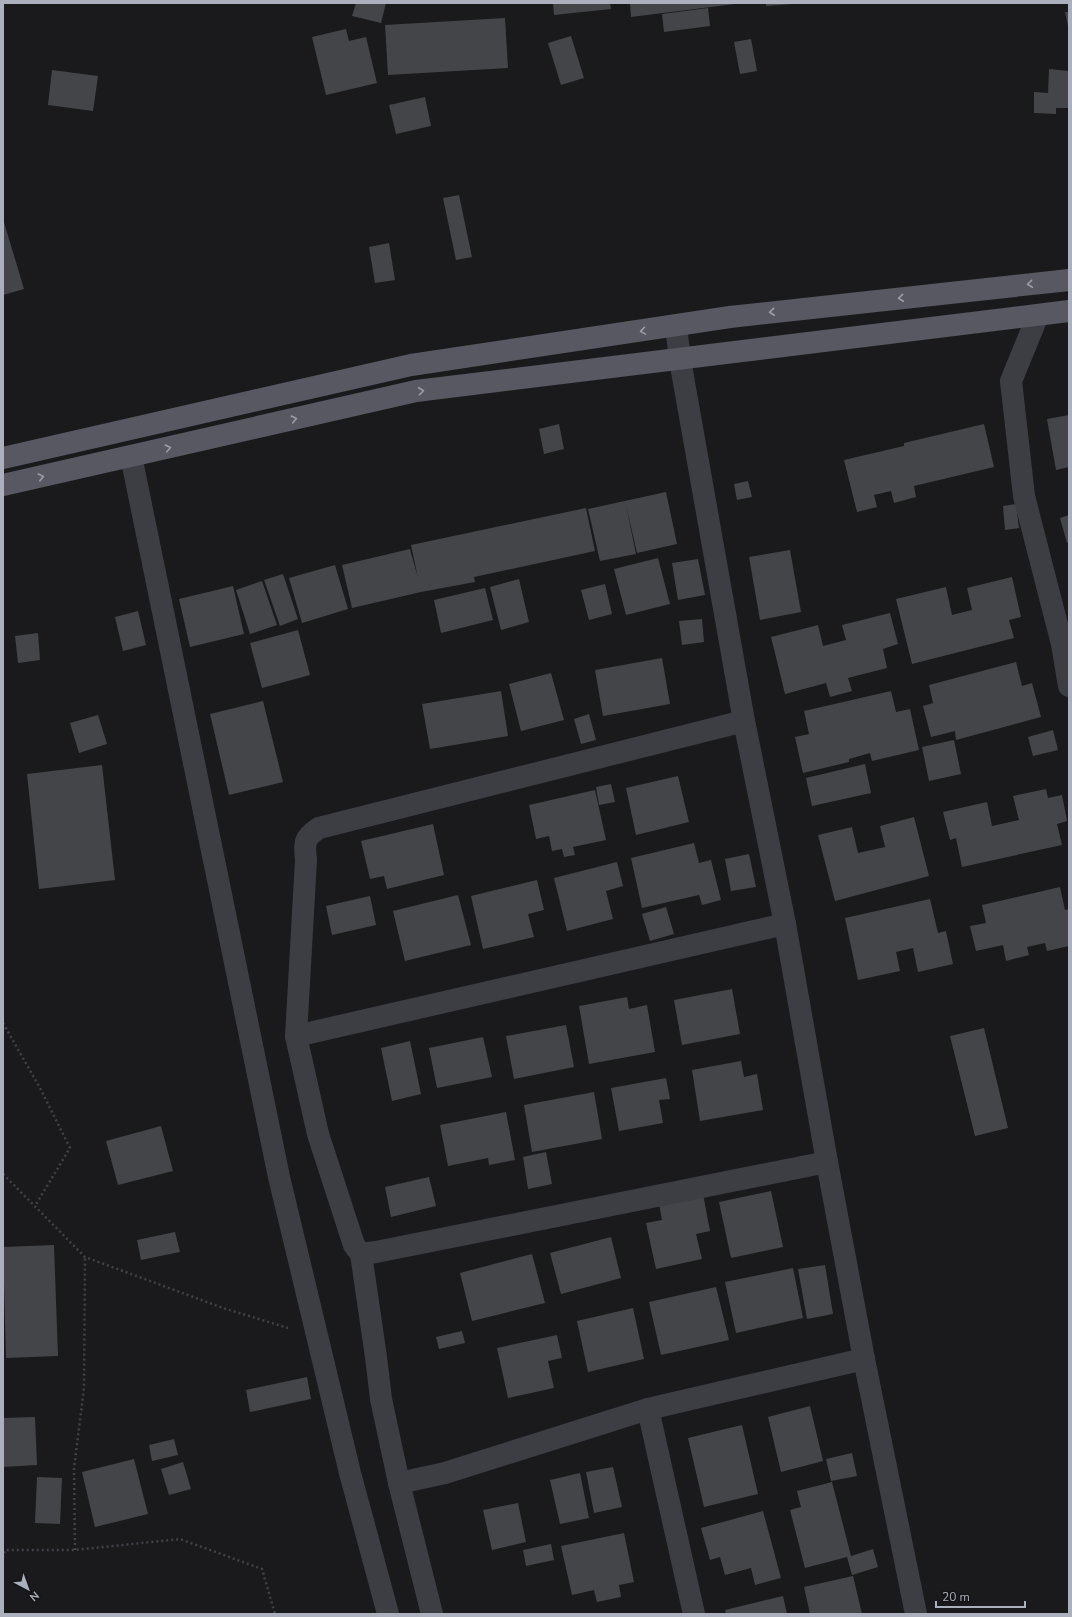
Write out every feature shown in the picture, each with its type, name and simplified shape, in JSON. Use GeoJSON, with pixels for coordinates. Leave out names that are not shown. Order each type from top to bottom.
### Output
{"type":"FeatureCollection","features":[{"type":"Feature","properties":{"kind":"main road"},"geometry":{"type":"LineString","coordinates":[[3,458],[411,365],[730,317],[1069,280]]}},
{"type":"Feature","properties":{"kind":"main road"},"geometry":{"type":"LineString","coordinates":[[3,485],[416,391],[680,360],[1069,311]]}},
{"type":"Feature","properties":{"kind":"street"},"geometry":{"type":"LineString","coordinates":[[1038,315],[1011,381],[1024,496],[1062,644],[1069,686]]}},
{"type":"Feature","properties":{"kind":"street"},"geometry":{"type":"LineString","coordinates":[[676,326],[680,360],[744,721],[785,924],[827,1162],[864,1359],[916,1614]]}},
{"type":"Feature","properties":{"kind":"street"},"geometry":{"type":"LineString","coordinates":[[131,456],[279,1177],[350,1473],[388,1614]]}},
{"type":"Feature","properties":{"kind":"street"},"geometry":{"type":"LineString","coordinates":[[432,1614],[399,1483],[381,1399],[361,1254],[354,1245],[318,1134],[296,1036],[306,860],[304,845],[309,835],[319,828],[744,721]]}},
{"type":"Feature","properties":{"kind":"street"},"geometry":{"type":"LineString","coordinates":[[296,1036],[785,924]]}},
{"type":"Feature","properties":{"kind":"street"},"geometry":{"type":"LineString","coordinates":[[361,1254],[827,1162]]}},
{"type":"Feature","properties":{"kind":"street"},"geometry":{"type":"LineString","coordinates":[[399,1483],[445,1473],[648,1409],[864,1359]]}},
{"type":"Feature","properties":{"kind":"street"},"geometry":{"type":"LineString","coordinates":[[648,1409],[694,1614]]}},
{"type":"Feature","properties":{"kind":"path"},"geometry":{"type":"LineString","coordinates":[[3,1023],[40,1088],[70,1148],[35,1206]]}},
{"type":"Feature","properties":{"kind":"path"},"geometry":{"type":"LineString","coordinates":[[3,1174],[85,1257],[223,1308],[318,1338]]}},
{"type":"Feature","properties":{"kind":"path"},"geometry":{"type":"LineString","coordinates":[[75,1550],[74,1468],[84,1388],[85,1257]]}},
{"type":"Feature","properties":{"kind":"path"},"geometry":{"type":"LineString","coordinates":[[3,1558],[5,1550],[75,1550],[180,1539],[262,1569],[275,1614]]}},
{"type":"Feature","properties":{"kind":"building"},"geometry":{"type":"Polygon","coordinates":[[[356,3],[386,3],[381,23],[352,16],[356,3]]]}},
{"type":"Feature","properties":{"kind":"building"},"geometry":{"type":"Polygon","coordinates":[[[553,3],[610,3],[611,9],[554,15],[553,3]]]}},
{"type":"Feature","properties":{"kind":"building"},"geometry":{"type":"Polygon","coordinates":[[[630,3],[735,3],[735,4],[631,17],[630,3]]]}},
{"type":"Feature","properties":{"kind":"building"},"geometry":{"type":"Polygon","coordinates":[[[766,3],[792,3],[792,4],[766,6],[766,3]]]}},
{"type":"Feature","properties":{"kind":"building"},"geometry":{"type":"Polygon","coordinates":[[[708,8],[710,26],[664,32],[662,14],[708,8]]]}},
{"type":"Feature","properties":{"kind":"building"},"geometry":{"type":"Polygon","coordinates":[[[1065,12],[1069,12],[1069,26],[1068,26],[1065,12]]]}},
{"type":"Feature","properties":{"kind":"building"},"geometry":{"type":"Polygon","coordinates":[[[505,18],[508,68],[388,75],[385,25],[505,18]]]}},
{"type":"Feature","properties":{"kind":"building"},"geometry":{"type":"Polygon","coordinates":[[[346,29],[349,41],[366,37],[377,83],[326,95],[312,37],[346,29]]]}},
{"type":"Feature","properties":{"kind":"building"},"geometry":{"type":"Polygon","coordinates":[[[571,36],[584,78],[561,85],[548,43],[571,36]]]}},
{"type":"Feature","properties":{"kind":"building"},"geometry":{"type":"Polygon","coordinates":[[[751,39],[757,71],[740,74],[734,42],[751,39]]]}},
{"type":"Feature","properties":{"kind":"building"},"geometry":{"type":"Polygon","coordinates":[[[1049,69],[1069,71],[1069,108],[1056,108],[1056,114],[1034,113],[1034,92],[1048,93],[1049,69]]]}},
{"type":"Feature","properties":{"kind":"building"},"geometry":{"type":"Polygon","coordinates":[[[52,70],[98,76],[93,111],[48,105],[52,70]]]}},
{"type":"Feature","properties":{"kind":"building"},"geometry":{"type":"Polygon","coordinates":[[[425,97],[431,126],[396,134],[389,105],[425,97]]]}},
{"type":"Feature","properties":{"kind":"building"},"geometry":{"type":"Polygon","coordinates":[[[459,195],[472,257],[456,260],[443,198],[459,195]]]}},
{"type":"Feature","properties":{"kind":"building"},"geometry":{"type":"Polygon","coordinates":[[[3,219],[24,289],[3,295],[3,219]]]}},
{"type":"Feature","properties":{"kind":"building"},"geometry":{"type":"Polygon","coordinates":[[[389,243],[395,280],[375,283],[369,247],[389,243]]]}},
{"type":"Feature","properties":{"kind":"building"},"geometry":{"type":"Polygon","coordinates":[[[1069,415],[1069,467],[1056,470],[1047,419],[1069,415]]]}},
{"type":"Feature","properties":{"kind":"building"},"geometry":{"type":"Polygon","coordinates":[[[559,424],[564,449],[544,454],[539,429],[559,424]]]}},
{"type":"Feature","properties":{"kind":"building"},"geometry":{"type":"Polygon","coordinates":[[[984,424],[994,467],[914,486],[916,497],[894,503],[891,491],[874,495],[877,507],[857,512],[844,460],[904,446],[904,443],[984,424]]]}},
{"type":"Feature","properties":{"kind":"building"},"geometry":{"type":"Polygon","coordinates":[[[748,481],[752,497],[737,500],[734,484],[748,481]]]}},
{"type":"Feature","properties":{"kind":"building"},"geometry":{"type":"Polygon","coordinates":[[[666,492],[677,544],[637,553],[626,505],[636,554],[600,561],[588,509],[666,492]]]}},
{"type":"Feature","properties":{"kind":"building"},"geometry":{"type":"Polygon","coordinates":[[[1016,504],[1019,528],[1005,530],[1003,506],[1016,504]]]}},
{"type":"Feature","properties":{"kind":"building"},"geometry":{"type":"Polygon","coordinates":[[[586,508],[595,551],[474,577],[475,582],[421,592],[352,608],[342,565],[410,549],[418,578],[411,545],[586,508]]]}},
{"type":"Feature","properties":{"kind":"building"},"geometry":{"type":"Polygon","coordinates":[[[1069,515],[1069,542],[1067,543],[1060,518],[1069,515]]]}},
{"type":"Feature","properties":{"kind":"building"},"geometry":{"type":"Polygon","coordinates":[[[790,550],[801,612],[760,620],[749,557],[790,550]]]}},
{"type":"Feature","properties":{"kind":"building"},"geometry":{"type":"Polygon","coordinates":[[[658,558],[670,604],[626,615],[614,569],[658,558]]]}},
{"type":"Feature","properties":{"kind":"building"},"geometry":{"type":"Polygon","coordinates":[[[698,559],[705,595],[678,600],[672,563],[698,559]]]}},
{"type":"Feature","properties":{"kind":"building"},"geometry":{"type":"Polygon","coordinates":[[[335,565],[348,609],[302,623],[289,578],[335,565]]]}},
{"type":"Feature","properties":{"kind":"building"},"geometry":{"type":"Polygon","coordinates":[[[283,574],[298,619],[280,626],[264,580],[283,574]]]}},
{"type":"Feature","properties":{"kind":"building"},"geometry":{"type":"Polygon","coordinates":[[[1012,577],[1021,617],[1009,620],[1014,638],[912,664],[896,599],[946,587],[952,615],[972,610],[967,588],[1012,577]]]}},
{"type":"Feature","properties":{"kind":"building"},"geometry":{"type":"Polygon","coordinates":[[[519,579],[529,622],[501,630],[490,587],[519,579]]]}},
{"type":"Feature","properties":{"kind":"building"},"geometry":{"type":"Polygon","coordinates":[[[262,581],[277,625],[250,634],[236,590],[262,581]]]}},
{"type":"Feature","properties":{"kind":"building"},"geometry":{"type":"Polygon","coordinates":[[[605,584],[612,614],[589,620],[581,590],[605,584]]]}},
{"type":"Feature","properties":{"kind":"building"},"geometry":{"type":"Polygon","coordinates":[[[233,586],[244,634],[190,647],[179,599],[233,586]]]}},
{"type":"Feature","properties":{"kind":"building"},"geometry":{"type":"Polygon","coordinates":[[[485,588],[493,620],[441,633],[434,600],[485,588]]]}},
{"type":"Feature","properties":{"kind":"building"},"geometry":{"type":"Polygon","coordinates":[[[138,611],[146,645],[123,651],[115,617],[138,611]]]}},
{"type":"Feature","properties":{"kind":"building"},"geometry":{"type":"Polygon","coordinates":[[[890,613],[898,644],[883,649],[887,668],[848,678],[852,691],[830,697],[826,683],[785,694],[771,637],[818,625],[823,646],[846,640],[842,625],[890,613]]]}},
{"type":"Feature","properties":{"kind":"building"},"geometry":{"type":"Polygon","coordinates":[[[702,619],[704,642],[682,645],[679,621],[702,619]]]}},
{"type":"Feature","properties":{"kind":"building"},"geometry":{"type":"Polygon","coordinates":[[[298,630],[310,675],[262,688],[250,643],[298,630]]]}},
{"type":"Feature","properties":{"kind":"building"},"geometry":{"type":"Polygon","coordinates":[[[38,633],[40,660],[18,663],[15,636],[38,633]]]}},
{"type":"Feature","properties":{"kind":"building"},"geometry":{"type":"Polygon","coordinates":[[[662,658],[670,704],[603,716],[595,670],[662,658]]]}},
{"type":"Feature","properties":{"kind":"building"},"geometry":{"type":"Polygon","coordinates":[[[1016,662],[1022,686],[1032,683],[1041,717],[956,740],[955,731],[931,737],[923,706],[933,703],[929,685],[1016,662]]]}},
{"type":"Feature","properties":{"kind":"building"},"geometry":{"type":"Polygon","coordinates":[[[551,673],[564,720],[521,731],[509,684],[551,673]]]}},
{"type":"Feature","properties":{"kind":"building"},"geometry":{"type":"Polygon","coordinates":[[[501,691],[508,736],[430,749],[422,704],[501,691]]]}},
{"type":"Feature","properties":{"kind":"building"},"geometry":{"type":"Polygon","coordinates":[[[891,691],[896,712],[910,709],[919,750],[872,761],[870,753],[849,759],[849,762],[803,773],[795,737],[809,734],[804,711],[891,691]]]}},
{"type":"Feature","properties":{"kind":"building"},"geometry":{"type":"Polygon","coordinates":[[[263,701],[283,782],[229,795],[210,714],[263,701]]]}},
{"type":"Feature","properties":{"kind":"building"},"geometry":{"type":"Polygon","coordinates":[[[589,714],[596,740],[581,744],[574,719],[589,714]]]}},
{"type":"Feature","properties":{"kind":"building"},"geometry":{"type":"Polygon","coordinates":[[[98,715],[107,744],[79,753],[70,723],[98,715]]]}},
{"type":"Feature","properties":{"kind":"building"},"geometry":{"type":"Polygon","coordinates":[[[1053,730],[1058,750],[1033,756],[1028,737],[1053,730]]]}},
{"type":"Feature","properties":{"kind":"building"},"geometry":{"type":"Polygon","coordinates":[[[954,740],[961,774],[929,781],[922,747],[954,740]]]}},
{"type":"Feature","properties":{"kind":"building"},"geometry":{"type":"Polygon","coordinates":[[[865,764],[871,793],[812,806],[806,778],[865,764]]]}},
{"type":"Feature","properties":{"kind":"building"},"geometry":{"type":"Polygon","coordinates":[[[102,765],[115,880],[39,889],[27,774],[102,765]]]}},
{"type":"Feature","properties":{"kind":"building"},"geometry":{"type":"Polygon","coordinates":[[[678,776],[689,822],[636,835],[626,788],[678,776]]]}},
{"type":"Feature","properties":{"kind":"building"},"geometry":{"type":"Polygon","coordinates":[[[611,784],[615,802],[599,805],[596,787],[611,784]]]}},
{"type":"Feature","properties":{"kind":"building"},"geometry":{"type":"Polygon","coordinates":[[[1046,789],[1048,798],[1062,795],[1067,821],[1057,824],[1062,845],[962,867],[956,838],[950,840],[943,812],[987,802],[992,826],[1019,820],[1013,796],[1046,789]]]}},
{"type":"Feature","properties":{"kind":"building"},"geometry":{"type":"Polygon","coordinates":[[[595,790],[606,840],[573,847],[575,855],[564,857],[562,849],[552,851],[549,836],[536,839],[529,805],[595,790]]]}},
{"type":"Feature","properties":{"kind":"building"},"geometry":{"type":"Polygon","coordinates":[[[914,817],[929,876],[835,901],[818,835],[852,827],[858,853],[885,847],[880,826],[914,817]]]}},
{"type":"Feature","properties":{"kind":"building"},"geometry":{"type":"Polygon","coordinates":[[[433,824],[444,875],[387,889],[384,876],[370,879],[361,841],[433,824]]]}},
{"type":"Feature","properties":{"kind":"building"},"geometry":{"type":"Polygon","coordinates":[[[694,843],[699,863],[711,860],[721,900],[702,905],[699,895],[642,908],[631,858],[694,843]]]}},
{"type":"Feature","properties":{"kind":"building"},"geometry":{"type":"Polygon","coordinates":[[[749,854],[756,887],[731,891],[725,859],[749,854]]]}},
{"type":"Feature","properties":{"kind":"building"},"geometry":{"type":"Polygon","coordinates":[[[617,862],[623,886],[606,891],[613,919],[567,931],[554,878],[617,862]]]}},
{"type":"Feature","properties":{"kind":"building"},"geometry":{"type":"Polygon","coordinates":[[[537,880],[544,910],[528,914],[534,937],[483,949],[471,896],[537,880]]]}},
{"type":"Feature","properties":{"kind":"building"},"geometry":{"type":"Polygon","coordinates":[[[1060,887],[1065,910],[1069,909],[1069,946],[1047,951],[1045,943],[1027,947],[1029,955],[1006,961],[1003,945],[976,951],[970,926],[986,923],[982,905],[1060,887]]]}},
{"type":"Feature","properties":{"kind":"building"},"geometry":{"type":"Polygon","coordinates":[[[458,895],[471,945],[405,961],[393,911],[458,895]]]}},
{"type":"Feature","properties":{"kind":"building"},"geometry":{"type":"Polygon","coordinates":[[[370,896],[376,925],[332,935],[326,906],[370,896]]]}},
{"type":"Feature","properties":{"kind":"building"},"geometry":{"type":"Polygon","coordinates":[[[930,899],[938,933],[946,931],[953,964],[918,972],[913,948],[896,952],[900,971],[858,980],[845,918],[930,899]]]}},
{"type":"Feature","properties":{"kind":"building"},"geometry":{"type":"Polygon","coordinates":[[[666,907],[674,934],[650,941],[642,914],[666,907]]]}},
{"type":"Feature","properties":{"kind":"building"},"geometry":{"type":"Polygon","coordinates":[[[732,989],[740,1034],[682,1045],[674,1000],[732,989]]]}},
{"type":"Feature","properties":{"kind":"building"},"geometry":{"type":"Polygon","coordinates":[[[627,997],[629,1009],[647,1005],[655,1052],[589,1064],[579,1006],[627,997]]]}},
{"type":"Feature","properties":{"kind":"building"},"geometry":{"type":"Polygon","coordinates":[[[566,1025],[574,1067],[514,1079],[506,1036],[566,1025]]]}},
{"type":"Feature","properties":{"kind":"building"},"geometry":{"type":"Polygon","coordinates":[[[984,1028],[1008,1128],[975,1136],[950,1036],[984,1028]]]}},
{"type":"Feature","properties":{"kind":"building"},"geometry":{"type":"Polygon","coordinates":[[[483,1037],[492,1077],[437,1088],[429,1048],[483,1037]]]}},
{"type":"Feature","properties":{"kind":"building"},"geometry":{"type":"Polygon","coordinates":[[[410,1041],[421,1094],[392,1101],[381,1048],[410,1041]]]}},
{"type":"Feature","properties":{"kind":"building"},"geometry":{"type":"Polygon","coordinates":[[[741,1061],[744,1077],[757,1074],[763,1110],[700,1121],[692,1070],[741,1061]]]}},
{"type":"Feature","properties":{"kind":"building"},"geometry":{"type":"Polygon","coordinates":[[[666,1078],[670,1099],[659,1100],[663,1123],[619,1131],[611,1088],[666,1078]]]}},
{"type":"Feature","properties":{"kind":"building"},"geometry":{"type":"Polygon","coordinates":[[[594,1092],[602,1139],[532,1152],[524,1105],[594,1092]]]}},
{"type":"Feature","properties":{"kind":"building"},"geometry":{"type":"Polygon","coordinates":[[[506,1112],[515,1160],[489,1165],[488,1158],[448,1166],[440,1125],[506,1112]]]}},
{"type":"Feature","properties":{"kind":"building"},"geometry":{"type":"Polygon","coordinates":[[[161,1126],[173,1171],[118,1185],[106,1141],[161,1126]]]}},
{"type":"Feature","properties":{"kind":"building"},"geometry":{"type":"Polygon","coordinates":[[[546,1152],[552,1184],[528,1189],[523,1157],[546,1152]]]}},
{"type":"Feature","properties":{"kind":"building"},"geometry":{"type":"Polygon","coordinates":[[[429,1177],[436,1206],[391,1217],[385,1187],[429,1177]]]}},
{"type":"Feature","properties":{"kind":"building"},"geometry":{"type":"Polygon","coordinates":[[[771,1191],[783,1247],[731,1258],[719,1202],[771,1191]]]}},
{"type":"Feature","properties":{"kind":"building"},"geometry":{"type":"Polygon","coordinates":[[[703,1194],[710,1231],[696,1234],[702,1259],[656,1269],[646,1223],[662,1220],[659,1204],[703,1194]]]}},
{"type":"Feature","properties":{"kind":"building"},"geometry":{"type":"Polygon","coordinates":[[[175,1232],[180,1252],[141,1260],[137,1240],[175,1232]]]}},
{"type":"Feature","properties":{"kind":"building"},"geometry":{"type":"Polygon","coordinates":[[[611,1237],[621,1278],[561,1294],[550,1253],[611,1237]]]}},
{"type":"Feature","properties":{"kind":"building"},"geometry":{"type":"Polygon","coordinates":[[[54,1245],[58,1356],[6,1358],[3,1247],[54,1245]]]}},
{"type":"Feature","properties":{"kind":"building"},"geometry":{"type":"Polygon","coordinates":[[[532,1254],[545,1303],[472,1321],[460,1273],[532,1254]]]}},
{"type":"Feature","properties":{"kind":"building"},"geometry":{"type":"Polygon","coordinates":[[[825,1265],[833,1314],[807,1319],[798,1269],[825,1265]]]}},
{"type":"Feature","properties":{"kind":"building"},"geometry":{"type":"Polygon","coordinates":[[[793,1268],[803,1318],[736,1333],[725,1282],[793,1268]]]}},
{"type":"Feature","properties":{"kind":"building"},"geometry":{"type":"Polygon","coordinates":[[[716,1287],[729,1340],[661,1355],[649,1302],[716,1287]]]}},
{"type":"Feature","properties":{"kind":"building"},"geometry":{"type":"Polygon","coordinates":[[[633,1308],[644,1359],[588,1372],[577,1321],[633,1308]]]}},
{"type":"Feature","properties":{"kind":"building"},"geometry":{"type":"Polygon","coordinates":[[[462,1331],[465,1343],[439,1349],[436,1337],[462,1331]]]}},
{"type":"Feature","properties":{"kind":"building"},"geometry":{"type":"Polygon","coordinates":[[[557,1335],[562,1358],[548,1361],[554,1388],[508,1398],[497,1348],[557,1335]]]}},
{"type":"Feature","properties":{"kind":"building"},"geometry":{"type":"Polygon","coordinates":[[[307,1377],[311,1399],[250,1412],[246,1390],[307,1377]]]}},
{"type":"Feature","properties":{"kind":"building"},"geometry":{"type":"Polygon","coordinates":[[[810,1406],[823,1461],[781,1472],[768,1417],[810,1406]]]}},
{"type":"Feature","properties":{"kind":"building"},"geometry":{"type":"Polygon","coordinates":[[[35,1417],[37,1465],[3,1467],[3,1418],[35,1417]]]}},
{"type":"Feature","properties":{"kind":"building"},"geometry":{"type":"Polygon","coordinates":[[[742,1425],[758,1494],[704,1507],[688,1438],[742,1425]]]}},
{"type":"Feature","properties":{"kind":"building"},"geometry":{"type":"Polygon","coordinates":[[[174,1439],[178,1455],[152,1461],[149,1445],[174,1439]]]}},
{"type":"Feature","properties":{"kind":"building"},"geometry":{"type":"Polygon","coordinates":[[[852,1453],[857,1476],[831,1481],[826,1459],[852,1453]]]}},
{"type":"Feature","properties":{"kind":"building"},"geometry":{"type":"Polygon","coordinates":[[[134,1459],[148,1514],[95,1527],[82,1472],[134,1459]]]}},
{"type":"Feature","properties":{"kind":"building"},"geometry":{"type":"Polygon","coordinates":[[[183,1462],[191,1489],[169,1495],[161,1469],[183,1462]]]}},
{"type":"Feature","properties":{"kind":"building"},"geometry":{"type":"Polygon","coordinates":[[[613,1467],[622,1507],[594,1513],[586,1472],[613,1467]]]}},
{"type":"Feature","properties":{"kind":"building"},"geometry":{"type":"Polygon","coordinates":[[[580,1473],[589,1518],[560,1524],[550,1480],[580,1473]]]}},
{"type":"Feature","properties":{"kind":"building"},"geometry":{"type":"Polygon","coordinates":[[[37,1477],[62,1478],[60,1524],[35,1523],[37,1477]]]}},
{"type":"Feature","properties":{"kind":"building"},"geometry":{"type":"Polygon","coordinates":[[[832,1482],[851,1556],[873,1549],[878,1567],[852,1575],[847,1557],[805,1568],[790,1510],[801,1507],[797,1491],[832,1482]]]}},
{"type":"Feature","properties":{"kind":"building"},"geometry":{"type":"Polygon","coordinates":[[[518,1503],[526,1542],[492,1550],[483,1510],[518,1503]]]}},
{"type":"Feature","properties":{"kind":"building"},"geometry":{"type":"Polygon","coordinates":[[[763,1511],[781,1578],[755,1585],[751,1568],[725,1575],[720,1557],[710,1560],[701,1528],[763,1511]]]}},
{"type":"Feature","properties":{"kind":"building"},"geometry":{"type":"Polygon","coordinates":[[[624,1533],[634,1582],[619,1585],[621,1597],[597,1602],[594,1590],[572,1595],[561,1546],[624,1533]]]}},
{"type":"Feature","properties":{"kind":"building"},"geometry":{"type":"Polygon","coordinates":[[[551,1544],[554,1560],[526,1566],[523,1550],[551,1544]]]}},
{"type":"Feature","properties":{"kind":"building"},"geometry":{"type":"Polygon","coordinates":[[[853,1576],[862,1614],[810,1614],[804,1587],[853,1576]]]}},
{"type":"Feature","properties":{"kind":"building"},"geometry":{"type":"Polygon","coordinates":[[[783,1596],[787,1614],[726,1614],[725,1610],[783,1596]]]}}]}
